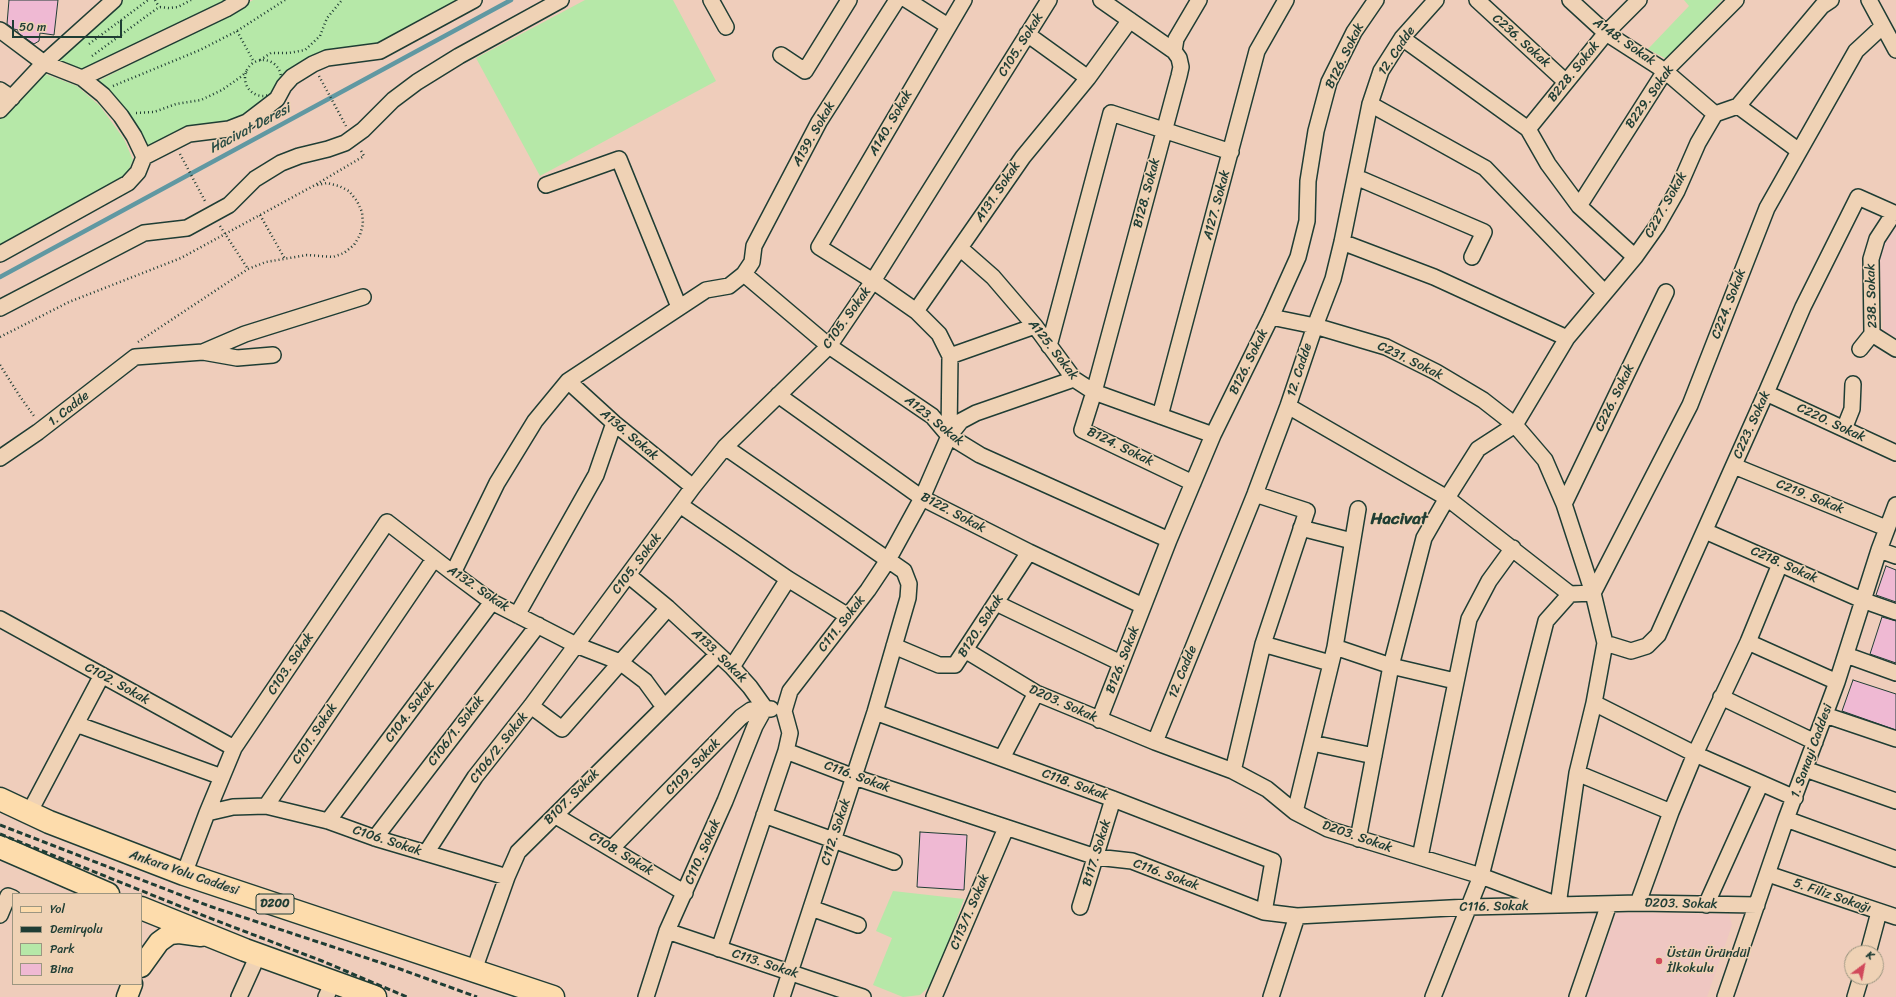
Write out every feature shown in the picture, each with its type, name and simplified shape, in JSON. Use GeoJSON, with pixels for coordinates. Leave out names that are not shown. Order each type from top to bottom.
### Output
{"type":"FeatureCollection","features":[{"type":"Feature","properties":{"kind":"highway","name":"Ankara Yolu Caddesi"},"geometry":{"type":"LineString","coordinates":[[0,799],[135,856],[184,874],[554,997]]}},
{"type":"Feature","properties":{"kind":"highway"},"geometry":{"type":"LineString","coordinates":[[0,847],[100,892]]}},
{"type":"Feature","properties":{"kind":"highway"},"geometry":{"type":"LineString","coordinates":[[142,908],[258,955],[330,990],[375,997]]}},
{"type":"Feature","properties":{"kind":"main road"},"geometry":{"type":"LineString","coordinates":[[142,966],[159,942],[170,934],[190,933],[216,938]]}},
{"type":"Feature","properties":{"kind":"main road"},"geometry":{"type":"LineString","coordinates":[[127,997],[132,985]]}},
{"type":"Feature","properties":{"kind":"street"},"geometry":{"type":"LineString","coordinates":[[82,78],[226,9],[241,0]]}},
{"type":"Feature","properties":{"kind":"street"},"geometry":{"type":"LineString","coordinates":[[0,254],[128,183],[138,172],[144,157],[189,134],[229,129],[247,122],[277,99],[284,86],[292,76],[313,64],[327,58],[380,51],[474,0]]}},
{"type":"Feature","properties":{"kind":"street"},"geometry":{"type":"LineString","coordinates":[[0,308],[144,233],[188,228],[210,209],[229,205],[255,179],[281,163],[299,156],[345,143],[349,132],[363,130],[393,100],[417,82],[459,56],[561,0]]}},
{"type":"Feature","properties":{"kind":"street"},"geometry":{"type":"LineString","coordinates":[[710,0],[726,27]]}},
{"type":"Feature","properties":{"kind":"street"},"geometry":{"type":"LineString","coordinates":[[781,55],[805,71],[849,0]]}},
{"type":"Feature","properties":{"kind":"street","name":"A139. Sokak"},"geometry":{"type":"LineString","coordinates":[[744,274],[752,262],[754,246],[819,122],[897,0]]}},
{"type":"Feature","properties":{"kind":"street"},"geometry":{"type":"LineString","coordinates":[[907,0],[948,26]]}},
{"type":"Feature","properties":{"kind":"street","name":"A140. Sokak"},"geometry":{"type":"LineString","coordinates":[[873,281],[819,247],[964,0]]}},
{"type":"Feature","properties":{"kind":"street","name":"C105. Sokak"},"geometry":{"type":"LineString","coordinates":[[576,645],[693,487],[725,447],[829,346],[873,281],[1049,0]]}},
{"type":"Feature","properties":{"kind":"street"},"geometry":{"type":"LineString","coordinates":[[1100,0],[1174,51],[1176,39],[1199,0]]}},
{"type":"Feature","properties":{"kind":"street","name":"A127. Sokak"},"geometry":{"type":"LineString","coordinates":[[1160,416],[1257,51],[1286,0]]}},
{"type":"Feature","properties":{"kind":"street","name":"B126. Sokak"},"geometry":{"type":"LineString","coordinates":[[1099,720],[1169,540],[1213,435],[1271,317],[1298,257],[1307,221],[1308,181],[1316,131],[1330,82],[1354,32],[1376,0]]}},
{"type":"Feature","properties":{"kind":"street","name":"12. Cadde"},"geometry":{"type":"LineString","coordinates":[[1155,742],[1255,494],[1288,406],[1314,326],[1333,279],[1370,104],[1381,71],[1402,38],[1436,0]]}},
{"type":"Feature","properties":{"kind":"street","name":"C236. Sokak"},"geometry":{"type":"LineString","coordinates":[[1477,0],[1566,82]]}},
{"type":"Feature","properties":{"kind":"street","name":"A148. Sokak"},"geometry":{"type":"LineString","coordinates":[[1570,0],[1606,33],[1666,71],[1716,114]]}},
{"type":"Feature","properties":{"kind":"street","name":"B228. Sokak"},"geometry":{"type":"LineString","coordinates":[[1528,129],[1606,33],[1639,0]]}},
{"type":"Feature","properties":{"kind":"street","name":"B229. Sokak"},"geometry":{"type":"LineString","coordinates":[[1579,206],[1666,71],[1736,0]]}},
{"type":"Feature","properties":{"kind":"street"},"geometry":{"type":"LineString","coordinates":[[1869,0],[1896,50]]}},
{"type":"Feature","properties":{"kind":"street"},"geometry":{"type":"LineString","coordinates":[[0,110],[6,94],[44,63],[109,1]]}},
{"type":"Feature","properties":{"kind":"street"},"geometry":{"type":"LineString","coordinates":[[1716,114],[1738,106],[1823,2]]}},
{"type":"Feature","properties":{"kind":"street","name":"A131. Sokak"},"geometry":{"type":"LineString","coordinates":[[916,311],[1023,157],[1088,78],[1130,20]]}},
{"type":"Feature","properties":{"kind":"street","name":"C224. Sokak"},"geometry":{"type":"LineString","coordinates":[[1593,593],[1690,405],[1767,208],[1856,51],[1883,26]]}},
{"type":"Feature","properties":{"kind":"street"},"geometry":{"type":"LineString","coordinates":[[0,30],[44,63],[82,78],[103,95],[121,116],[134,136],[144,157]]}},
{"type":"Feature","properties":{"kind":"street"},"geometry":{"type":"LineString","coordinates":[[1027,34],[1088,78]]}},
{"type":"Feature","properties":{"kind":"street"},"geometry":{"type":"LineString","coordinates":[[1402,38],[1528,129],[1548,164],[1579,206],[1635,257]]}},
{"type":"Feature","properties":{"kind":"street","name":"B128. Sokak"},"geometry":{"type":"LineString","coordinates":[[1094,392],[1181,67],[1179,58],[1174,51]]}},
{"type":"Feature","properties":{"kind":"street"},"geometry":{"type":"LineString","coordinates":[[1370,104],[1485,168],[1604,292]]}},
{"type":"Feature","properties":{"kind":"street"},"geometry":{"type":"LineString","coordinates":[[1738,106],[1799,151]]}},
{"type":"Feature","properties":{"kind":"street"},"geometry":{"type":"LineString","coordinates":[[1049,346],[1111,113],[1231,152]]}},
{"type":"Feature","properties":{"kind":"street","name":"C227. Sokak"},"geometry":{"type":"LineString","coordinates":[[1515,425],[1567,338],[1604,292],[1635,257],[1657,226],[1677,191],[1698,143],[1716,114]]}},
{"type":"Feature","properties":{"kind":"street"},"geometry":{"type":"LineString","coordinates":[[546,185],[619,159],[680,307]]}},
{"type":"Feature","properties":{"kind":"street"},"geometry":{"type":"LineString","coordinates":[[1356,176],[1484,232],[1472,256]]}},
{"type":"Feature","properties":{"kind":"street","name":"C223. Sokak"},"geometry":{"type":"LineString","coordinates":[[1605,643],[1631,651],[1647,646],[1658,635],[1803,307],[1858,198],[1895,212]]}},
{"type":"Feature","properties":{"kind":"street","name":"238. Sokak"},"geometry":{"type":"LineString","coordinates":[[1895,212],[1877,239],[1871,259],[1872,334],[1896,349]]}},
{"type":"Feature","properties":{"kind":"street"},"geometry":{"type":"LineString","coordinates":[[1342,242],[1434,277],[1567,338]]}},
{"type":"Feature","properties":{"kind":"street","name":"A125. Sokak"},"geometry":{"type":"LineString","coordinates":[[960,248],[993,277],[1035,326],[1074,379],[1094,392],[1213,435]]}},
{"type":"Feature","properties":{"kind":"street"},"geometry":{"type":"LineString","coordinates":[[453,573],[497,483],[535,421],[568,381],[706,290],[728,286],[744,274]]}},
{"type":"Feature","properties":{"kind":"street","name":"A123. Sokak"},"geometry":{"type":"LineString","coordinates":[[744,274],[829,346],[932,416],[949,436],[980,455],[1169,540]]}},
{"type":"Feature","properties":{"kind":"street"},"geometry":{"type":"LineString","coordinates":[[873,281],[916,311],[939,334],[950,356],[949,436]]}},
{"type":"Feature","properties":{"kind":"street","name":"C226. Sokak"},"geometry":{"type":"LineString","coordinates":[[1564,504],[1666,292]]}},
{"type":"Feature","properties":{"kind":"street"},"geometry":{"type":"LineString","coordinates":[[203,352],[244,334],[363,297]]}},
{"type":"Feature","properties":{"kind":"street","name":"C231. Sokak"},"geometry":{"type":"LineString","coordinates":[[1271,317],[1314,326],[1386,347],[1436,372],[1483,400],[1515,425],[1545,460],[1564,504],[1593,593],[1605,643]]}},
{"type":"Feature","properties":{"kind":"street"},"geometry":{"type":"LineString","coordinates":[[950,356],[1035,326]]}},
{"type":"Feature","properties":{"kind":"street"},"geometry":{"type":"LineString","coordinates":[[1860,350],[1872,334]]}},
{"type":"Feature","properties":{"kind":"street"},"geometry":{"type":"LineString","coordinates":[[133,352],[203,352],[237,358],[273,355]]}},
{"type":"Feature","properties":{"kind":"street","name":"1. Cadde"},"geometry":{"type":"LineString","coordinates":[[0,458],[38,432],[133,352]]}},
{"type":"Feature","properties":{"kind":"street","name":"C111. Sokak"},"geometry":{"type":"LineString","coordinates":[[784,710],[790,691],[868,590],[888,560],[922,498],[949,436],[961,421],[976,413],[1074,379]]}},
{"type":"Feature","properties":{"kind":"street","name":"A136. Sokak"},"geometry":{"type":"LineString","coordinates":[[568,381],[614,423],[693,487]]}},
{"type":"Feature","properties":{"kind":"street"},"geometry":{"type":"LineString","coordinates":[[1844,429],[1852,409],[1853,384]]}},
{"type":"Feature","properties":{"kind":"street","name":"B124. Sokak"},"geometry":{"type":"LineString","coordinates":[[1094,392],[1082,430],[1193,483]]}},
{"type":"Feature","properties":{"kind":"street","name":"C220. Sokak"},"geometry":{"type":"LineString","coordinates":[[1766,393],[1896,453]]}},
{"type":"Feature","properties":{"kind":"street","name":"B122. Sokak"},"geometry":{"type":"LineString","coordinates":[[778,394],[922,498],[1029,552],[1143,606]]}},
{"type":"Feature","properties":{"kind":"street"},"geometry":{"type":"LineString","coordinates":[[1288,406],[1447,498],[1570,594],[1593,593]]}},
{"type":"Feature","properties":{"kind":"street"},"geometry":{"type":"LineString","coordinates":[[517,615],[596,475],[614,423]]}},
{"type":"Feature","properties":{"kind":"street"},"geometry":{"type":"LineString","coordinates":[[1358,839],[1391,666],[1424,538],[1478,449],[1515,425]]}},
{"type":"Feature","properties":{"kind":"street","name":"C112. Sokak"},"geometry":{"type":"LineString","coordinates":[[725,447],[904,571],[909,584],[908,598],[875,712],[782,997]]}},
{"type":"Feature","properties":{"kind":"street","name":"C219. Sokak"},"geometry":{"type":"LineString","coordinates":[[1734,466],[1886,528]]}},
{"type":"Feature","properties":{"kind":"street"},"geometry":{"type":"LineString","coordinates":[[1233,771],[1263,644],[1307,511],[1255,494]]}},
{"type":"Feature","properties":{"kind":"street"},"geometry":{"type":"LineString","coordinates":[[680,505],[788,579],[848,616]]}},
{"type":"Feature","properties":{"kind":"street","name":"1. Sanayi Caddesi"},"geometry":{"type":"LineString","coordinates":[[1725,997],[1786,819],[1837,682],[1886,528],[1896,505]]}},
{"type":"Feature","properties":{"kind":"street"},"geometry":{"type":"LineString","coordinates":[[1294,812],[1335,647],[1358,509]]}},
{"type":"Feature","properties":{"kind":"street","name":"A132. Sokak"},"geometry":{"type":"LineString","coordinates":[[387,522],[492,602],[576,645]]}},
{"type":"Feature","properties":{"kind":"street","name":"C103. Sokak"},"geometry":{"type":"LineString","coordinates":[[207,813],[234,748],[387,522]]}},
{"type":"Feature","properties":{"kind":"street"},"geometry":{"type":"LineString","coordinates":[[1301,528],[1352,541]]}},
{"type":"Feature","properties":{"kind":"street","name":"C218. Sokak"},"geometry":{"type":"LineString","coordinates":[[1704,531],[1862,600],[1896,612]]}},
{"type":"Feature","properties":{"kind":"street"},"geometry":{"type":"LineString","coordinates":[[1420,857],[1469,619],[1489,581],[1513,548]]}},
{"type":"Feature","properties":{"kind":"street"},"geometry":{"type":"LineString","coordinates":[[1879,550],[1896,556]]}},
{"type":"Feature","properties":{"kind":"street","name":"B120. Sokak"},"geometry":{"type":"LineString","coordinates":[[894,646],[939,665],[955,665],[1029,552]]}},
{"type":"Feature","properties":{"kind":"street","name":"C101. Sokak"},"geometry":{"type":"LineString","coordinates":[[266,806],[434,559]]}},
{"type":"Feature","properties":{"kind":"street"},"geometry":{"type":"LineString","coordinates":[[1638,903],[1671,812],[1695,754],[1748,642],[1780,564]]}},
{"type":"Feature","properties":{"kind":"street","name":"A133. Sokak"},"geometry":{"type":"LineString","coordinates":[[628,575],[668,608],[732,667],[750,687],[765,708]]}},
{"type":"Feature","properties":{"kind":"street"},"geometry":{"type":"LineString","coordinates":[[732,667],[788,579]]}},
{"type":"Feature","properties":{"kind":"street"},"geometry":{"type":"LineString","coordinates":[[1433,997],[1481,876],[1546,621],[1570,594]]}},
{"type":"Feature","properties":{"kind":"street","name":"C104. Sokak"},"geometry":{"type":"LineString","coordinates":[[328,822],[492,602]]}},
{"type":"Feature","properties":{"kind":"street"},"geometry":{"type":"LineString","coordinates":[[996,603],[1121,663]]}},
{"type":"Feature","properties":{"kind":"street"},"geometry":{"type":"LineString","coordinates":[[531,706],[562,729],[668,608]]}},
{"type":"Feature","properties":{"kind":"street","name":"C102. Sokak"},"geometry":{"type":"LineString","coordinates":[[0,619],[234,748]]}},
{"type":"Feature","properties":{"kind":"street","name":"C106/1. Sokak"},"geometry":{"type":"LineString","coordinates":[[375,838],[538,625]]}},
{"type":"Feature","properties":{"kind":"street"},"geometry":{"type":"LineString","coordinates":[[1748,642],[1837,682]]}},
{"type":"Feature","properties":{"kind":"street"},"geometry":{"type":"LineString","coordinates":[[1558,905],[1577,773],[1594,704],[1605,643]]}},
{"type":"Feature","properties":{"kind":"street"},"geometry":{"type":"LineString","coordinates":[[1263,644],[1330,663]]}},
{"type":"Feature","properties":{"kind":"street"},"geometry":{"type":"LineString","coordinates":[[576,645],[620,662],[645,681],[664,707]]}},
{"type":"Feature","properties":{"kind":"street","name":"C106/2. Sokak"},"geometry":{"type":"LineString","coordinates":[[426,853],[474,777],[531,706],[576,645]]}},
{"type":"Feature","properties":{"kind":"street"},"geometry":{"type":"LineString","coordinates":[[1335,647],[1391,666],[1456,681]]}},
{"type":"Feature","properties":{"kind":"street","name":"D203. Sokak"},"geometry":{"type":"LineString","coordinates":[[965,650],[1036,693],[1099,720],[1233,771],[1267,790],[1294,812],[1328,829],[1481,876],[1558,905],[1638,903],[1757,905]]}},
{"type":"Feature","properties":{"kind":"street","name":"B107. Sokak"},"geometry":{"type":"LineString","coordinates":[[474,970],[507,876],[518,852],[556,816],[603,766],[718,654]]}},
{"type":"Feature","properties":{"kind":"street"},"geometry":{"type":"LineString","coordinates":[[1846,655],[1896,673]]}},
{"type":"Feature","properties":{"kind":"street"},"geometry":{"type":"LineString","coordinates":[[29,812],[102,675]]}},
{"type":"Feature","properties":{"kind":"street"},"geometry":{"type":"LineString","coordinates":[[1002,758],[1036,693]]}},
{"type":"Feature","properties":{"kind":"street"},"geometry":{"type":"LineString","coordinates":[[1721,697],[1815,742]]}},
{"type":"Feature","properties":{"kind":"street"},"geometry":{"type":"LineString","coordinates":[[1594,704],[1695,754],[1794,798]]}},
{"type":"Feature","properties":{"kind":"street","name":"C109. Sokak"},"geometry":{"type":"LineString","coordinates":[[612,848],[741,718],[751,710],[765,708],[784,710]]}},
{"type":"Feature","properties":{"kind":"street","name":"C110. Sokak"},"geometry":{"type":"LineString","coordinates":[[646,997],[667,931],[755,726],[765,708]]}},
{"type":"Feature","properties":{"kind":"street"},"geometry":{"type":"LineString","coordinates":[[719,949],[786,751],[790,733],[784,710]]}},
{"type":"Feature","properties":{"kind":"street","name":"C118. Sokak"},"geometry":{"type":"LineString","coordinates":[[875,712],[1113,799],[1273,861],[1264,912]]}},
{"type":"Feature","properties":{"kind":"street"},"geometry":{"type":"LineString","coordinates":[[1825,715],[1896,739]]}},
{"type":"Feature","properties":{"kind":"street"},"geometry":{"type":"LineString","coordinates":[[76,724],[222,777]]}},
{"type":"Feature","properties":{"kind":"street"},"geometry":{"type":"LineString","coordinates":[[1312,743],[1374,756]]}},
{"type":"Feature","properties":{"kind":"street","name":"C116. Sokak"},"geometry":{"type":"LineString","coordinates":[[786,751],[854,777],[1096,857],[1132,861],[1264,912],[1297,916],[1469,907],[1558,905]]}},
{"type":"Feature","properties":{"kind":"street"},"geometry":{"type":"LineString","coordinates":[[1805,769],[1896,801]]}},
{"type":"Feature","properties":{"kind":"street"},"geometry":{"type":"LineString","coordinates":[[1577,773],[1671,812]]}},
{"type":"Feature","properties":{"kind":"street"},"geometry":{"type":"LineString","coordinates":[[1706,905],[1761,783]]}},
{"type":"Feature","properties":{"kind":"street","name":"B117. Sokak"},"geometry":{"type":"LineString","coordinates":[[1080,907],[1113,799]]}},
{"type":"Feature","properties":{"kind":"street"},"geometry":{"type":"LineString","coordinates":[[184,874],[207,813],[233,808],[266,806]]}},
{"type":"Feature","properties":{"kind":"street","name":"C106. Sokak"},"geometry":{"type":"LineString","coordinates":[[266,806],[328,822],[375,838],[507,876]]}},
{"type":"Feature","properties":{"kind":"street"},"geometry":{"type":"LineString","coordinates":[[764,815],[894,862]]}},
{"type":"Feature","properties":{"kind":"street","name":"C108. Sokak"},"geometry":{"type":"LineString","coordinates":[[556,816],[685,892]]}},
{"type":"Feature","properties":{"kind":"street"},"geometry":{"type":"LineString","coordinates":[[1786,819],[1896,859]]}},
{"type":"Feature","properties":{"kind":"street","name":"C113/1. Sokak"},"geometry":{"type":"LineString","coordinates":[[934,997],[1006,828]]}},
{"type":"Feature","properties":{"kind":"street","name":"5. Filiz Sokağı"},"geometry":{"type":"LineString","coordinates":[[1768,874],[1896,917]]}},
{"type":"Feature","properties":{"kind":"street"},"geometry":{"type":"LineString","coordinates":[[0,915],[8,896],[12,898]]}},
{"type":"Feature","properties":{"kind":"street"},"geometry":{"type":"LineString","coordinates":[[1577,997],[1609,904]]}},
{"type":"Feature","properties":{"kind":"street"},"geometry":{"type":"LineString","coordinates":[[811,908],[858,925]]}},
{"type":"Feature","properties":{"kind":"street"},"geometry":{"type":"LineString","coordinates":[[1870,945],[1879,912]]}},
{"type":"Feature","properties":{"kind":"street"},"geometry":{"type":"LineString","coordinates":[[1272,997],[1297,916]]}},
{"type":"Feature","properties":{"kind":"street","name":"C113. Sokak"},"geometry":{"type":"LineString","coordinates":[[667,931],[863,997]]}},
{"type":"Feature","properties":{"kind":"street"},"geometry":{"type":"LineString","coordinates":[[239,997],[258,955]]}},
{"type":"Feature","properties":{"kind":"path"},"geometry":{"type":"LineString","coordinates":[[86,46],[148,0]]}},
{"type":"Feature","properties":{"kind":"path"},"geometry":{"type":"LineString","coordinates":[[91,56],[159,7],[178,7],[191,0]]}},
{"type":"Feature","properties":{"kind":"path"},"geometry":{"type":"LineString","coordinates":[[107,89],[200,50],[237,30],[285,0]]}},
{"type":"Feature","properties":{"kind":"path"},"geometry":{"type":"LineString","coordinates":[[135,113],[154,112],[176,104],[201,100],[222,90],[242,76],[254,62],[271,53],[289,53],[305,50],[320,36],[327,18],[342,0]]}},
{"type":"Feature","properties":{"kind":"path"},"geometry":{"type":"LineString","coordinates":[[156,1],[159,7]]}},
{"type":"Feature","properties":{"kind":"path"},"geometry":{"type":"LineString","coordinates":[[237,30],[254,62]]}},
{"type":"Feature","properties":{"kind":"path"},"geometry":{"type":"LineString","coordinates":[[247,71],[246,82],[252,92],[264,96],[274,92],[281,82],[280,70],[272,62],[260,60]]}},
{"type":"Feature","properties":{"kind":"path"},"geometry":{"type":"LineString","coordinates":[[0,337],[69,302],[181,258],[315,185],[364,156],[318,75]]}},
{"type":"Feature","properties":{"kind":"path"},"geometry":{"type":"LineString","coordinates":[[177,150],[210,209],[248,269]]}},
{"type":"Feature","properties":{"kind":"path"},"geometry":{"type":"LineString","coordinates":[[133,352],[248,269],[266,262],[307,255],[333,257],[344,253],[354,245],[360,236],[363,224],[362,212],[353,196],[339,186],[327,184],[315,185]]}},
{"type":"Feature","properties":{"kind":"path"},"geometry":{"type":"LineString","coordinates":[[260,215],[285,259]]}},
{"type":"Feature","properties":{"kind":"path"},"geometry":{"type":"LineString","coordinates":[[0,364],[19,396],[34,416]]}},
{"type":"Feature","properties":{"kind":"path"},"geometry":{"type":"LineString","coordinates":[[29,420],[39,413]]}},
{"type":"Feature","properties":{"kind":"shaded area"},"geometry":{"type":"Polygon","coordinates":[[[1896,227],[1896,338],[1883,330],[1879,245],[1890,230],[1896,227]]]}},
{"type":"Feature","properties":{"kind":"shaded area","name":"Üstün Üründül İlkokulu"},"geometry":{"type":"Polygon","coordinates":[[[1616,913],[1729,914],[1732,925],[1707,997],[1587,997],[1616,913]]]}},
{"type":"Feature","properties":{"kind":"green space"},"geometry":{"type":"Polygon","coordinates":[[[123,0],[227,0],[82,70],[62,66],[59,61],[123,0]]]}},
{"type":"Feature","properties":{"kind":"green space"},"geometry":{"type":"Polygon","coordinates":[[[253,0],[457,0],[377,43],[333,51],[255,109],[237,118],[194,126],[151,149],[127,112],[98,81],[219,20],[253,0]]]}},
{"type":"Feature","properties":{"kind":"green space"},"geometry":{"type":"Polygon","coordinates":[[[585,0],[673,0],[716,81],[540,176],[476,58],[585,0]]]}},
{"type":"Feature","properties":{"kind":"green space"},"geometry":{"type":"Polygon","coordinates":[[[1684,0],[1722,0],[1666,59],[1648,49],[1689,6],[1684,0]]]}},
{"type":"Feature","properties":{"kind":"green space"},"geometry":{"type":"Polygon","coordinates":[[[43,73],[77,86],[100,106],[124,139],[133,160],[124,180],[0,247],[0,119],[43,73]]]}},
{"type":"Feature","properties":{"kind":"green space"},"geometry":{"type":"Polygon","coordinates":[[[893,891],[964,899],[933,983],[920,995],[903,997],[873,985],[892,938],[876,931],[893,891]]]}},
{"type":"Feature","properties":{"kind":"building"},"geometry":{"type":"Polygon","coordinates":[[[9,0],[58,0],[54,35],[40,33],[39,41],[34,44],[18,33],[18,30],[7,24],[9,0]]]}},
{"type":"Feature","properties":{"kind":"building"},"geometry":{"type":"Polygon","coordinates":[[[1886,566],[1896,570],[1896,602],[1876,595],[1886,566]]]}},
{"type":"Feature","properties":{"kind":"building"},"geometry":{"type":"Polygon","coordinates":[[[1882,617],[1896,621],[1896,663],[1870,654],[1882,617]]]}},
{"type":"Feature","properties":{"kind":"building"},"geometry":{"type":"Polygon","coordinates":[[[1853,680],[1896,694],[1896,730],[1842,711],[1853,680]]]}},
{"type":"Feature","properties":{"kind":"building"},"geometry":{"type":"Polygon","coordinates":[[[920,832],[967,835],[964,890],[917,887],[920,832]]]}},
{"type":"Feature","properties":{"kind":"waterway","name":"Hacivat Deresi"},"geometry":{"type":"LineString","coordinates":[[0,277],[511,0]]}},
{"type":"Feature","properties":{"kind":"railway"},"geometry":{"type":"LineString","coordinates":[[0,825],[209,906],[400,969],[477,997]]}},
{"type":"Feature","properties":{"kind":"railway"},"geometry":{"type":"LineString","coordinates":[[0,834],[207,917],[322,961],[407,997]]}},
{"type":"Feature","properties":{"kind":"place","name":"Üstün Üründül İlkokulu"},"geometry":{"type":"Point","coordinates":[1659,961]}},
{"type":"Feature","properties":{"kind":"district","name":"Hacivat"},"geometry":{"type":"Point","coordinates":[1399,520]}}]}
